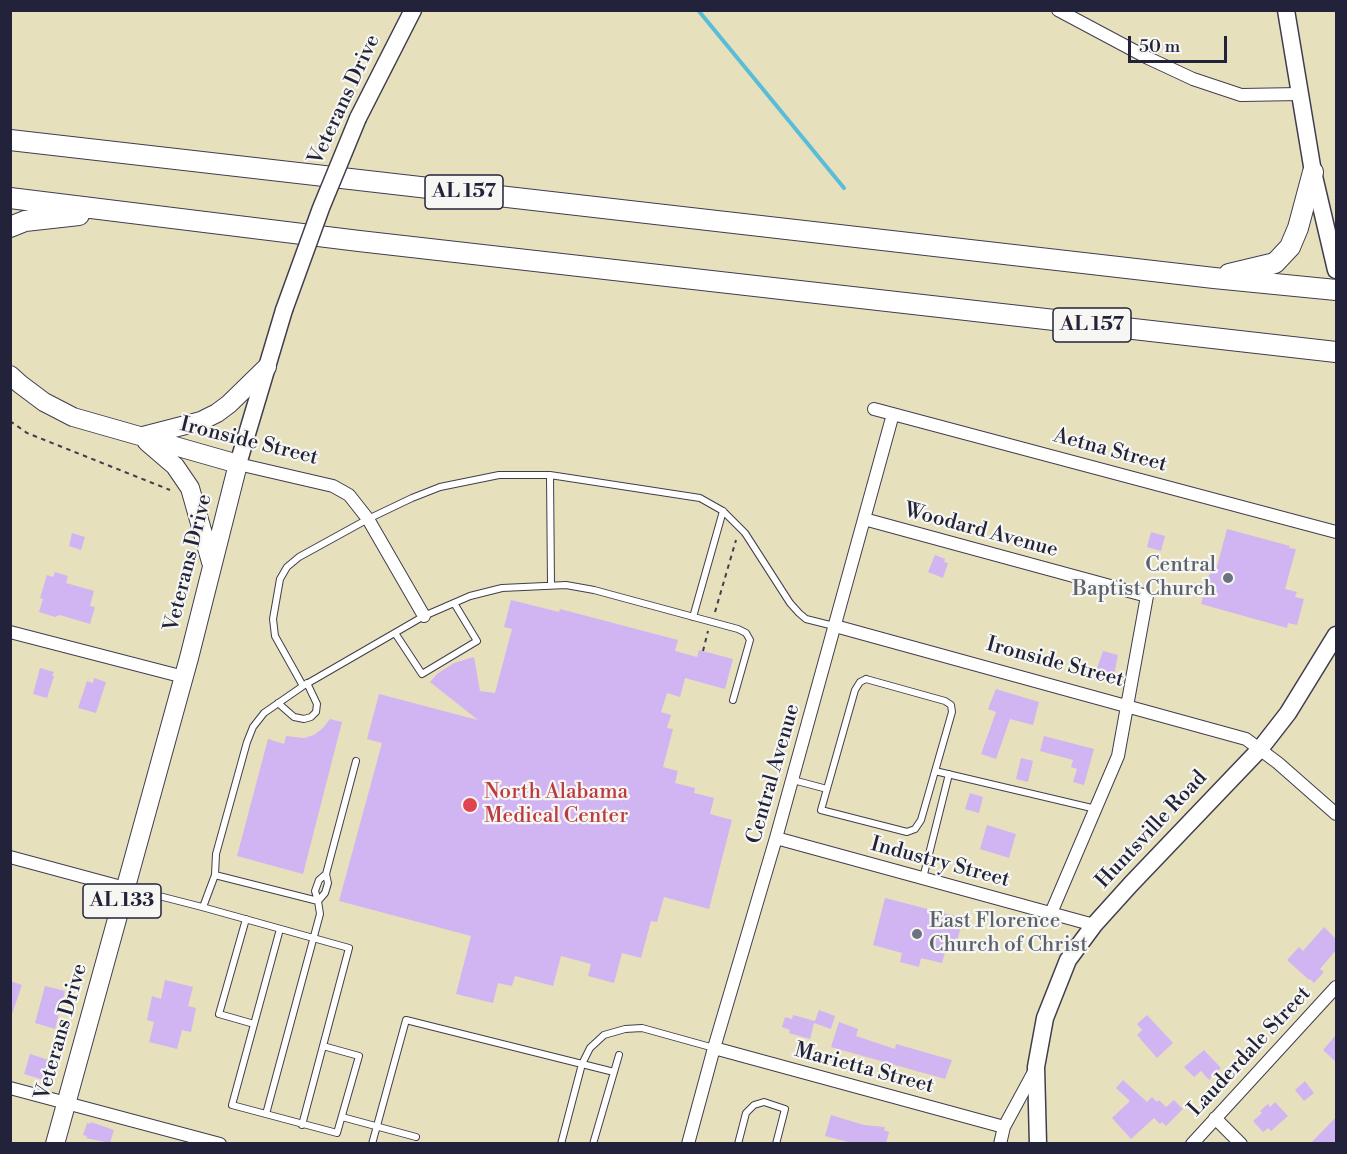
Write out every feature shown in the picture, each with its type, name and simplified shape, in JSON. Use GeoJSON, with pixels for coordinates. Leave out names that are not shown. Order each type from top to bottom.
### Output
{"type":"FeatureCollection","features":[{"type":"Feature","properties":{"kind":"highway","name":"AL 157"},"geometry":{"type":"LineString","coordinates":[[10,140],[1336,290]]}},
{"type":"Feature","properties":{"kind":"highway"},"geometry":{"type":"LineString","coordinates":[[1214,278],[1275,263],[1290,247],[1298,228],[1313,172]]}},
{"type":"Feature","properties":{"kind":"highway","name":"AL 157"},"geometry":{"type":"LineString","coordinates":[[10,198],[1336,352]]}},
{"type":"Feature","properties":{"kind":"highway"},"geometry":{"type":"LineString","coordinates":[[10,227],[25,221],[112,211]]}},
{"type":"Feature","properties":{"kind":"main road","name":"Veterans Drive"},"geometry":{"type":"LineString","coordinates":[[55,1143],[184,677],[238,464],[284,310],[321,208],[358,118],[413,10]]}},
{"type":"Feature","properties":{"kind":"main road"},"geometry":{"type":"LineString","coordinates":[[1286,10],[1313,172],[1336,270]]}},
{"type":"Feature","properties":{"kind":"main road"},"geometry":{"type":"LineString","coordinates":[[141,437],[201,421],[217,413],[267,367]]}},
{"type":"Feature","properties":{"kind":"main road","name":"Ironside Street"},"geometry":{"type":"LineString","coordinates":[[10,375],[44,402],[73,417],[238,464]]}},
{"type":"Feature","properties":{"kind":"main road"},"geometry":{"type":"LineString","coordinates":[[141,437],[174,466],[190,488],[212,564]]}},
{"type":"Feature","properties":{"kind":"main road","name":"Huntsville Road"},"geometry":{"type":"LineString","coordinates":[[1038,1143],[1036,1067],[1045,1018],[1068,960],[1094,925],[1260,749],[1288,713],[1336,635]]}},
{"type":"Feature","properties":{"kind":"street"},"geometry":{"type":"LineString","coordinates":[[1058,10],[1140,54],[1193,79],[1241,94],[1300,94]]}},
{"type":"Feature","properties":{"kind":"street","name":"Aetna Street"},"geometry":{"type":"LineString","coordinates":[[874,409],[1336,532]]}},
{"type":"Feature","properties":{"kind":"street","name":"Central Avenue"},"geometry":{"type":"LineString","coordinates":[[688,1143],[793,780],[893,414]]}},
{"type":"Feature","properties":{"kind":"street","name":"Ironside Street"},"geometry":{"type":"LineString","coordinates":[[238,464],[333,486],[349,495],[368,519],[424,616]]}},
{"type":"Feature","properties":{"kind":"street","name":"Woodard Avenue"},"geometry":{"type":"LineString","coordinates":[[864,519],[1148,596],[1118,756],[1051,913]]}},
{"type":"Feature","properties":{"kind":"street","name":"Ironside Street"},"geometry":{"type":"LineString","coordinates":[[835,626],[1246,739],[1336,814]]}},
{"type":"Feature","properties":{"kind":"street"},"geometry":{"type":"LineString","coordinates":[[10,632],[184,677]]}},
{"type":"Feature","properties":{"kind":"street","name":"Industry Street"},"geometry":{"type":"LineString","coordinates":[[776,838],[1094,925]]}},
{"type":"Feature","properties":{"kind":"street"},"geometry":{"type":"LineString","coordinates":[[10,857],[125,888]]}},
{"type":"Feature","properties":{"kind":"street","name":"Lauderdale Street"},"geometry":{"type":"LineString","coordinates":[[1192,1143],[1336,987]]}},
{"type":"Feature","properties":{"kind":"street","name":"Marietta Street"},"geometry":{"type":"LineString","coordinates":[[714,1048],[1004,1127]]}},
{"type":"Feature","properties":{"kind":"street"},"geometry":{"type":"LineString","coordinates":[[1000,1143],[1004,1127],[1036,1067]]}},
{"type":"Feature","properties":{"kind":"street"},"geometry":{"type":"LineString","coordinates":[[10,1088],[220,1143]]}},
{"type":"Feature","properties":{"kind":"street"},"geometry":{"type":"LineString","coordinates":[[1215,1118],[1241,1143]]}},
{"type":"Feature","properties":{"kind":"lane"},"geometry":{"type":"LineString","coordinates":[[278,703],[294,717],[304,719],[316,712],[317,704],[275,636],[273,619],[280,579],[287,567],[299,557],[368,519],[440,487],[499,475],[550,475],[700,498],[723,511],[745,533],[790,603],[799,613],[806,618],[835,626]]}},
{"type":"Feature","properties":{"kind":"lane"},"geometry":{"type":"LineString","coordinates":[[550,475],[550,585]]}},
{"type":"Feature","properties":{"kind":"lane"},"geometry":{"type":"LineString","coordinates":[[693,616],[723,511]]}},
{"type":"Feature","properties":{"kind":"lane"},"geometry":{"type":"LineString","coordinates":[[203,907],[215,875],[216,854],[247,742],[253,727],[264,713],[305,685],[424,616],[470,596],[502,588],[566,585],[594,590],[738,628],[746,633],[750,640],[733,700]]}},
{"type":"Feature","properties":{"kind":"lane"},"geometry":{"type":"LineString","coordinates":[[395,633],[422,674],[477,641],[454,603]]}},
{"type":"Feature","properties":{"kind":"lane"},"geometry":{"type":"LineString","coordinates":[[866,679],[945,701],[951,705],[952,712],[921,820],[915,829],[907,832],[821,810],[827,789],[855,690],[860,682],[866,679]]}},
{"type":"Feature","properties":{"kind":"lane"},"geometry":{"type":"LineString","coordinates":[[266,1114],[320,914],[318,901],[325,893],[328,884],[326,874],[356,761]]}},
{"type":"Feature","properties":{"kind":"lane"},"geometry":{"type":"LineString","coordinates":[[935,771],[1096,809]]}},
{"type":"Feature","properties":{"kind":"lane"},"geometry":{"type":"LineString","coordinates":[[923,878],[949,774]]}},
{"type":"Feature","properties":{"kind":"lane"},"geometry":{"type":"LineString","coordinates":[[793,780],[827,789]]}},
{"type":"Feature","properties":{"kind":"lane"},"geometry":{"type":"LineString","coordinates":[[215,875],[318,901]]}},
{"type":"Feature","properties":{"kind":"lane"},"geometry":{"type":"LineString","coordinates":[[125,888],[203,907],[349,948],[302,1125]]}},
{"type":"Feature","properties":{"kind":"lane"},"geometry":{"type":"LineString","coordinates":[[246,919],[219,1014],[254,1024]]}},
{"type":"Feature","properties":{"kind":"lane"},"geometry":{"type":"LineString","coordinates":[[280,929],[232,1105],[337,1134],[359,1056],[323,1046]]}},
{"type":"Feature","properties":{"kind":"lane"},"geometry":{"type":"LineString","coordinates":[[372,1143],[406,1020],[614,1072]]}},
{"type":"Feature","properties":{"kind":"lane"},"geometry":{"type":"LineString","coordinates":[[561,1143],[582,1064],[590,1048],[604,1035],[625,1029],[642,1028],[714,1048]]}},
{"type":"Feature","properties":{"kind":"lane"},"geometry":{"type":"LineString","coordinates":[[593,1143],[619,1055]]}},
{"type":"Feature","properties":{"kind":"lane"},"geometry":{"type":"LineString","coordinates":[[738,1143],[746,1113],[754,1105],[764,1102],[785,1109],[776,1143]]}},
{"type":"Feature","properties":{"kind":"lane"},"geometry":{"type":"LineString","coordinates":[[342,1117],[416,1137]]}},
{"type":"Feature","properties":{"kind":"path"},"geometry":{"type":"LineString","coordinates":[[10,421],[27,433],[170,490]]}},
{"type":"Feature","properties":{"kind":"path"},"geometry":{"type":"LineString","coordinates":[[703,651],[737,538],[745,533]]}},
{"type":"Feature","properties":{"kind":"building","name":"Central Baptist Church"},"geometry":{"type":"Polygon","coordinates":[[[1227,529],[1296,549],[1285,589],[1297,592],[1295,597],[1304,599],[1297,625],[1288,623],[1287,628],[1201,604],[1211,569],[1216,570],[1227,529]]]}},
{"type":"Feature","properties":{"kind":"building"},"geometry":{"type":"Polygon","coordinates":[[[1151,532],[1165,536],[1161,551],[1147,547],[1151,532]]]}},
{"type":"Feature","properties":{"kind":"building"},"geometry":{"type":"Polygon","coordinates":[[[72,533],[85,537],[81,550],[69,546],[72,533]]]}},
{"type":"Feature","properties":{"kind":"building"},"geometry":{"type":"Polygon","coordinates":[[[935,555],[945,559],[944,562],[948,563],[943,578],[928,572],[935,555]]]}},
{"type":"Feature","properties":{"kind":"building"},"geometry":{"type":"Polygon","coordinates":[[[55,572],[68,576],[66,583],[94,591],[90,606],[95,607],[90,624],[60,615],[55,617],[39,612],[43,599],[40,598],[47,575],[53,577],[55,572]]]}},
{"type":"Feature","properties":{"kind":"building"},"geometry":{"type":"Polygon","coordinates":[[[511,600],[559,612],[560,609],[678,640],[675,651],[697,657],[699,650],[733,659],[725,689],[685,678],[680,697],[667,693],[661,712],[671,715],[667,728],[673,729],[663,767],[678,771],[675,783],[695,788],[694,793],[714,798],[710,814],[732,820],[709,909],[664,897],[657,922],[651,921],[641,958],[622,953],[614,983],[588,976],[591,964],[561,956],[553,986],[515,976],[512,986],[498,983],[493,1003],[456,994],[471,936],[339,901],[382,743],[367,739],[379,694],[478,720],[430,682],[437,674],[454,663],[474,657],[480,691],[495,693],[512,629],[504,627],[511,600]]]}},
{"type":"Feature","properties":{"kind":"building"},"geometry":{"type":"Polygon","coordinates":[[[1103,651],[1118,655],[1113,680],[1110,679],[1109,683],[1095,680],[1103,651]]]}},
{"type":"Feature","properties":{"kind":"building"},"geometry":{"type":"Polygon","coordinates":[[[40,668],[54,672],[47,698],[33,694],[40,668]]]}},
{"type":"Feature","properties":{"kind":"building"},"geometry":{"type":"Polygon","coordinates":[[[94,678],[106,682],[96,713],[78,708],[87,681],[93,683],[94,678]]]}},
{"type":"Feature","properties":{"kind":"building"},"geometry":{"type":"Polygon","coordinates":[[[996,689],[1039,702],[1033,725],[1010,719],[996,759],[981,754],[996,712],[988,709],[996,689]]]}},
{"type":"Feature","properties":{"kind":"building"},"geometry":{"type":"Polygon","coordinates":[[[330,719],[342,722],[303,874],[237,856],[268,739],[284,744],[286,736],[304,738],[314,735],[330,719]]]}},
{"type":"Feature","properties":{"kind":"building"},"geometry":{"type":"Polygon","coordinates":[[[1044,736],[1094,749],[1084,785],[1073,782],[1077,769],[1071,767],[1073,760],[1040,751],[1044,736]]]}},
{"type":"Feature","properties":{"kind":"building"},"geometry":{"type":"Polygon","coordinates":[[[1021,758],[1033,761],[1028,782],[1016,779],[1021,758]]]}},
{"type":"Feature","properties":{"kind":"building"},"geometry":{"type":"Polygon","coordinates":[[[970,793],[983,797],[979,813],[965,809],[970,793]]]}},
{"type":"Feature","properties":{"kind":"building"},"geometry":{"type":"Polygon","coordinates":[[[987,825],[1016,834],[1009,858],[980,849],[987,825]]]}},
{"type":"Feature","properties":{"kind":"building","name":"East Florence Church of Christ"},"geometry":{"type":"Polygon","coordinates":[[[885,898],[955,916],[953,924],[961,926],[956,945],[948,943],[942,963],[921,958],[919,967],[900,962],[902,953],[873,945],[885,898]]]}},
{"type":"Feature","properties":{"kind":"building"},"geometry":{"type":"Polygon","coordinates":[[[1324,927],[1336,939],[1336,950],[1320,969],[1324,972],[1314,983],[1287,960],[1299,947],[1303,951],[1324,927]]]}},
{"type":"Feature","properties":{"kind":"building"},"geometry":{"type":"Polygon","coordinates":[[[165,980],[193,987],[188,1006],[196,1008],[191,1032],[182,1030],[177,1049],[149,1042],[154,1022],[147,1020],[152,996],[161,999],[165,980]]]}},
{"type":"Feature","properties":{"kind":"building"},"geometry":{"type":"Polygon","coordinates":[[[10,981],[22,985],[12,1014],[10,1014],[10,981]]]}},
{"type":"Feature","properties":{"kind":"building"},"geometry":{"type":"Polygon","coordinates":[[[45,986],[65,991],[55,1029],[35,1023],[45,986]]]}},
{"type":"Feature","properties":{"kind":"building"},"geometry":{"type":"Polygon","coordinates":[[[819,1010],[835,1016],[831,1029],[814,1023],[810,1039],[789,1033],[790,1030],[782,1027],[785,1017],[792,1019],[793,1015],[815,1021],[819,1010]]]}},
{"type":"Feature","properties":{"kind":"building"},"geometry":{"type":"Polygon","coordinates":[[[1147,1015],[1173,1043],[1157,1058],[1137,1035],[1142,1030],[1137,1024],[1147,1015]]]}},
{"type":"Feature","properties":{"kind":"building"},"geometry":{"type":"Polygon","coordinates":[[[839,1022],[858,1029],[856,1036],[895,1049],[896,1044],[952,1060],[945,1079],[831,1047],[839,1022]]]}},
{"type":"Feature","properties":{"kind":"building"},"geometry":{"type":"Polygon","coordinates":[[[1336,1035],[1336,1062],[1323,1050],[1336,1035]]]}},
{"type":"Feature","properties":{"kind":"building"},"geometry":{"type":"Polygon","coordinates":[[[1204,1050],[1221,1068],[1209,1080],[1201,1071],[1194,1077],[1184,1067],[1204,1050]]]}},
{"type":"Feature","properties":{"kind":"building"},"geometry":{"type":"Polygon","coordinates":[[[30,1054],[55,1062],[50,1082],[24,1074],[30,1054]]]}},
{"type":"Feature","properties":{"kind":"building"},"geometry":{"type":"Polygon","coordinates":[[[1123,1080],[1147,1102],[1152,1097],[1166,1107],[1174,1100],[1183,1109],[1166,1126],[1154,1118],[1131,1139],[1112,1118],[1130,1101],[1116,1088],[1123,1080]]]}},
{"type":"Feature","properties":{"kind":"building"},"geometry":{"type":"Polygon","coordinates":[[[1305,1081],[1314,1093],[1304,1101],[1295,1090],[1305,1081]]]}},
{"type":"Feature","properties":{"kind":"building"},"geometry":{"type":"Polygon","coordinates":[[[1275,1102],[1288,1116],[1271,1131],[1268,1128],[1263,1132],[1253,1121],[1268,1104],[1270,1107],[1275,1102]]]}},
{"type":"Feature","properties":{"kind":"building"},"geometry":{"type":"Polygon","coordinates":[[[831,1115],[864,1125],[885,1127],[884,1130],[889,1132],[886,1143],[852,1143],[825,1136],[831,1115]]]}},
{"type":"Feature","properties":{"kind":"building"},"geometry":{"type":"Polygon","coordinates":[[[1336,1117],[1336,1143],[1311,1143],[1336,1117]]]}},
{"type":"Feature","properties":{"kind":"building"},"geometry":{"type":"Polygon","coordinates":[[[91,1122],[114,1130],[110,1143],[86,1138],[87,1136],[83,1135],[87,1123],[91,1122]]]}},
{"type":"Feature","properties":{"kind":"waterway"},"geometry":{"type":"LineString","coordinates":[[698,10],[844,188]]}},
{"type":"Feature","properties":{"kind":"place","name":"Central Baptist Church"},"geometry":{"type":"Point","coordinates":[1228,578]}},
{"type":"Feature","properties":{"kind":"place","name":"North Alabama Medical Center"},"geometry":{"type":"Point","coordinates":[470,805]}},
{"type":"Feature","properties":{"kind":"place","name":"East Florence Church of Christ"},"geometry":{"type":"Point","coordinates":[917,934]}}]}
